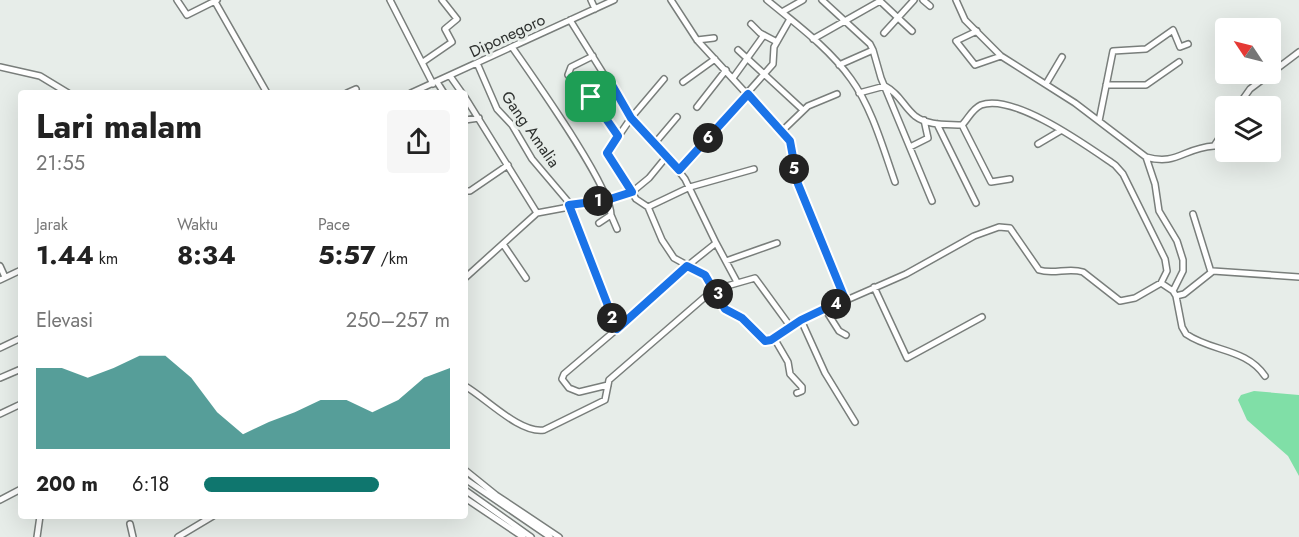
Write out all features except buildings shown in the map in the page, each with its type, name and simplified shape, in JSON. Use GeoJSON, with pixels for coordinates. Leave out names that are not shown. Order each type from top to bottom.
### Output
{"type":"FeatureCollection","features":[{"type":"Feature","properties":{"kind":"street"},"geometry":{"type":"LineString","coordinates":[[177,0],[188,15],[215,0],[265,90]]}},
{"type":"Feature","properties":{"kind":"street"},"geometry":{"type":"LineString","coordinates":[[390,0],[423,62],[441,90]]}},
{"type":"Feature","properties":{"kind":"street"},"geometry":{"type":"LineString","coordinates":[[423,62],[452,42],[445,28],[458,19],[442,0]]}},
{"type":"Feature","properties":{"kind":"street"},"geometry":{"type":"LineString","coordinates":[[591,0],[596,9]]}},
{"type":"Feature","properties":{"kind":"street","name":"Diponegoro"},"geometry":{"type":"LineString","coordinates":[[418,90],[596,9],[602,2],[611,0]]}},
{"type":"Feature","properties":{"kind":"street"},"geometry":{"type":"LineString","coordinates":[[671,0],[697,39],[782,131],[792,146],[798,184],[845,299]]}},
{"type":"Feature","properties":{"kind":"street"},"geometry":{"type":"LineString","coordinates":[[767,0],[813,39],[839,65],[859,93],[895,182]]}},
{"type":"Feature","properties":{"kind":"street"},"geometry":{"type":"LineString","coordinates":[[782,12],[803,0]]}},
{"type":"Feature","properties":{"kind":"street"},"geometry":{"type":"LineString","coordinates":[[822,0],[873,50],[885,86],[932,201]]}},
{"type":"Feature","properties":{"kind":"street"},"geometry":{"type":"LineString","coordinates":[[884,33],[914,0]]}},
{"type":"Feature","properties":{"kind":"street"},"geometry":{"type":"LineString","coordinates":[[923,0],[930,6]]}},
{"type":"Feature","properties":{"kind":"street"},"geometry":{"type":"LineString","coordinates":[[956,0],[962,15],[1001,56],[1099,120],[1146,157],[1165,161],[1192,148],[1214,146]]}},
{"type":"Feature","properties":{"kind":"street"},"geometry":{"type":"LineString","coordinates":[[813,39],[880,1],[912,31]]}},
{"type":"Feature","properties":{"kind":"street"},"geometry":{"type":"LineString","coordinates":[[679,170],[748,94],[774,61],[774,47],[790,19]]}},
{"type":"Feature","properties":{"kind":"street"},"geometry":{"type":"LineString","coordinates":[[570,21],[631,118],[679,170],[690,187],[737,282]]}},
{"type":"Feature","properties":{"kind":"street"},"geometry":{"type":"LineString","coordinates":[[751,24],[777,42]]}},
{"type":"Feature","properties":{"kind":"street"},"geometry":{"type":"LineString","coordinates":[[1099,120],[1111,53],[1114,50],[1146,49],[1173,30],[1180,47],[1188,44]]}},
{"type":"Feature","properties":{"kind":"street"},"geometry":{"type":"LineString","coordinates":[[976,31],[956,41],[975,65],[1001,56]]}},
{"type":"Feature","properties":{"kind":"street"},"geometry":{"type":"LineString","coordinates":[[733,78],[764,35]]}},
{"type":"Feature","properties":{"kind":"street"},"geometry":{"type":"LineString","coordinates":[[697,39],[714,38]]}},
{"type":"Feature","properties":{"kind":"street"},"geometry":{"type":"LineString","coordinates":[[512,47],[572,137],[607,200],[617,229]]}},
{"type":"Feature","properties":{"kind":"street"},"geometry":{"type":"LineString","coordinates":[[738,50],[803,110]]}},
{"type":"Feature","properties":{"kind":"street"},"geometry":{"type":"LineString","coordinates":[[839,65],[873,50]]}},
{"type":"Feature","properties":{"kind":"street"},"geometry":{"type":"LineString","coordinates":[[1245,96],[1250,89],[1299,52]]}},
{"type":"Feature","properties":{"kind":"street"},"geometry":{"type":"LineString","coordinates":[[593,56],[571,67],[567,73],[585,98],[612,85]]}},
{"type":"Feature","properties":{"kind":"street"},"geometry":{"type":"LineString","coordinates":[[1046,84],[1062,57]]}},
{"type":"Feature","properties":{"kind":"street"},"geometry":{"type":"LineString","coordinates":[[683,82],[716,60]]}},
{"type":"Feature","properties":{"kind":"street"},"geometry":{"type":"LineString","coordinates":[[1106,85],[1146,85],[1179,62]]}},
{"type":"Feature","properties":{"kind":"street","name":"Gang Amalia"},"geometry":{"type":"LineString","coordinates":[[477,63],[497,109],[512,124],[532,159],[570,205],[617,329]]}},
{"type":"Feature","properties":{"kind":"street"},"geometry":{"type":"LineString","coordinates":[[0,67],[40,76],[63,90]]}},
{"type":"Feature","properties":{"kind":"street"},"geometry":{"type":"LineString","coordinates":[[697,107],[726,70]]}},
{"type":"Feature","properties":{"kind":"street"},"geometry":{"type":"LineString","coordinates":[[450,76],[460,90]]}},
{"type":"Feature","properties":{"kind":"street"},"geometry":{"type":"LineString","coordinates":[[664,79],[631,118],[607,153],[637,200],[648,207],[666,248],[676,260],[705,275],[729,313],[742,318],[763,340],[774,338],[790,326],[845,299],[917,269],[974,236],[1006,226],[1014,231],[1039,270],[1051,273],[1076,270],[1083,272],[1120,301],[1135,298],[1161,283],[1167,271],[1165,259],[1123,174],[1115,165],[1021,110],[997,104],[978,106],[962,125]]}},
{"type":"Feature","properties":{"kind":"street"},"geometry":{"type":"LineString","coordinates":[[859,93],[885,86],[898,93],[914,114],[924,120],[937,124],[962,125]]}},
{"type":"Feature","properties":{"kind":"street"},"geometry":{"type":"LineString","coordinates":[[782,131],[803,110],[837,94]]}},
{"type":"Feature","properties":{"kind":"street"},"geometry":{"type":"LineString","coordinates":[[591,97],[618,136]]}},
{"type":"Feature","properties":{"kind":"street"},"geometry":{"type":"LineString","coordinates":[[468,102],[537,213]]}},
{"type":"Feature","properties":{"kind":"street"},"geometry":{"type":"LineString","coordinates":[[655,143],[677,117]]}},
{"type":"Feature","properties":{"kind":"street"},"geometry":{"type":"LineString","coordinates":[[468,120],[479,118]]}},
{"type":"Feature","properties":{"kind":"street"},"geometry":{"type":"LineString","coordinates":[[910,147],[928,138],[924,120]]}},
{"type":"Feature","properties":{"kind":"street"},"geometry":{"type":"LineString","coordinates":[[937,124],[976,203]]}},
{"type":"Feature","properties":{"kind":"street"},"geometry":{"type":"LineString","coordinates":[[962,125],[990,180],[998,183],[1010,179]]}},
{"type":"Feature","properties":{"kind":"street"},"geometry":{"type":"LineString","coordinates":[[1038,144],[1060,131]]}},
{"type":"Feature","properties":{"kind":"street"},"geometry":{"type":"LineString","coordinates":[[468,275],[537,213],[570,205],[607,200],[632,192],[650,178],[667,156]]}},
{"type":"Feature","properties":{"kind":"street"},"geometry":{"type":"LineString","coordinates":[[1146,157],[1155,184],[1159,211],[1177,241],[1183,260],[1183,271],[1174,293],[1182,327],[1186,334],[1248,359],[1258,366],[1265,376]]}},
{"type":"Feature","properties":{"kind":"street"},"geometry":{"type":"LineString","coordinates":[[468,191],[508,165]]}},
{"type":"Feature","properties":{"kind":"street"},"geometry":{"type":"LineString","coordinates":[[648,207],[690,187],[754,169]]}},
{"type":"Feature","properties":{"kind":"street"},"geometry":{"type":"LineString","coordinates":[[1193,214],[1211,272]]}},
{"type":"Feature","properties":{"kind":"street"},"geometry":{"type":"LineString","coordinates":[[599,223],[611,215]]}},
{"type":"Feature","properties":{"kind":"street"},"geometry":{"type":"LineString","coordinates":[[608,385],[576,392],[562,378],[687,266],[716,243]]}},
{"type":"Feature","properties":{"kind":"street"},"geometry":{"type":"LineString","coordinates":[[726,261],[777,243]]}},
{"type":"Feature","properties":{"kind":"street"},"geometry":{"type":"LineString","coordinates":[[503,244],[526,278]]}},
{"type":"Feature","properties":{"kind":"street"},"geometry":{"type":"LineString","coordinates":[[0,266],[3,279],[18,272]]}},
{"type":"Feature","properties":{"kind":"street"},"geometry":{"type":"LineString","coordinates":[[1161,283],[1174,293],[1184,294],[1211,272],[1299,277]]}},
{"type":"Feature","properties":{"kind":"street"},"geometry":{"type":"LineString","coordinates":[[468,388],[522,425],[538,431],[603,402],[607,398],[609,380],[640,356],[714,290],[737,282],[757,279],[790,326]]}},
{"type":"Feature","properties":{"kind":"street"},"geometry":{"type":"LineString","coordinates":[[874,287],[907,358],[982,317]]}},
{"type":"Feature","properties":{"kind":"street"},"geometry":{"type":"LineString","coordinates":[[825,309],[839,331],[846,336]]}},
{"type":"Feature","properties":{"kind":"street"},"geometry":{"type":"LineString","coordinates":[[801,320],[825,373],[855,422]]}},
{"type":"Feature","properties":{"kind":"street"},"geometry":{"type":"LineString","coordinates":[[774,338],[788,362],[790,374],[802,387],[802,391],[797,393]]}},
{"type":"Feature","properties":{"kind":"street"},"geometry":{"type":"LineString","coordinates":[[0,348],[18,339]]}},
{"type":"Feature","properties":{"kind":"street"},"geometry":{"type":"LineString","coordinates":[[0,378],[18,370]]}},
{"type":"Feature","properties":{"kind":"street"},"geometry":{"type":"LineString","coordinates":[[0,414],[18,405]]}},
{"type":"Feature","properties":{"kind":"street"},"geometry":{"type":"LineString","coordinates":[[468,472],[496,495],[559,537]]}},
{"type":"Feature","properties":{"kind":"street"},"geometry":{"type":"LineString","coordinates":[[468,481],[550,537]]}},
{"type":"Feature","properties":{"kind":"street"},"geometry":{"type":"LineString","coordinates":[[0,500],[18,491]]}},
{"type":"Feature","properties":{"kind":"street"},"geometry":{"type":"LineString","coordinates":[[468,492],[531,537]]}},
{"type":"Feature","properties":{"kind":"street"},"geometry":{"type":"LineString","coordinates":[[468,500],[523,537]]}},
{"type":"Feature","properties":{"kind":"street"},"geometry":{"type":"LineString","coordinates":[[37,537],[40,519]]}},
{"type":"Feature","properties":{"kind":"street"},"geometry":{"type":"LineString","coordinates":[[178,537],[208,519]]}},
{"type":"Feature","properties":{"kind":"street"},"geometry":{"type":"LineString","coordinates":[[130,524],[133,537]]}},
{"type":"Feature","properties":{"kind":"shaded area"},"geometry":{"type":"Polygon","coordinates":[[[1254,391],[1299,395],[1299,476],[1288,456],[1247,420],[1238,400],[1241,395],[1254,391]]]}},
{"type":"Feature","properties":{"kind":"route"},"geometry":{"type":"LineString","coordinates":[[612,85],[631,118],[679,170],[748,94],[790,141],[798,184],[845,299],[790,326],[771,340],[765,341],[742,318],[725,309],[716,289],[713,290],[705,275],[687,266],[617,329],[591,268],[569,205],[607,200],[632,192],[607,153],[618,136],[591,97],[612,85]]}}]}
